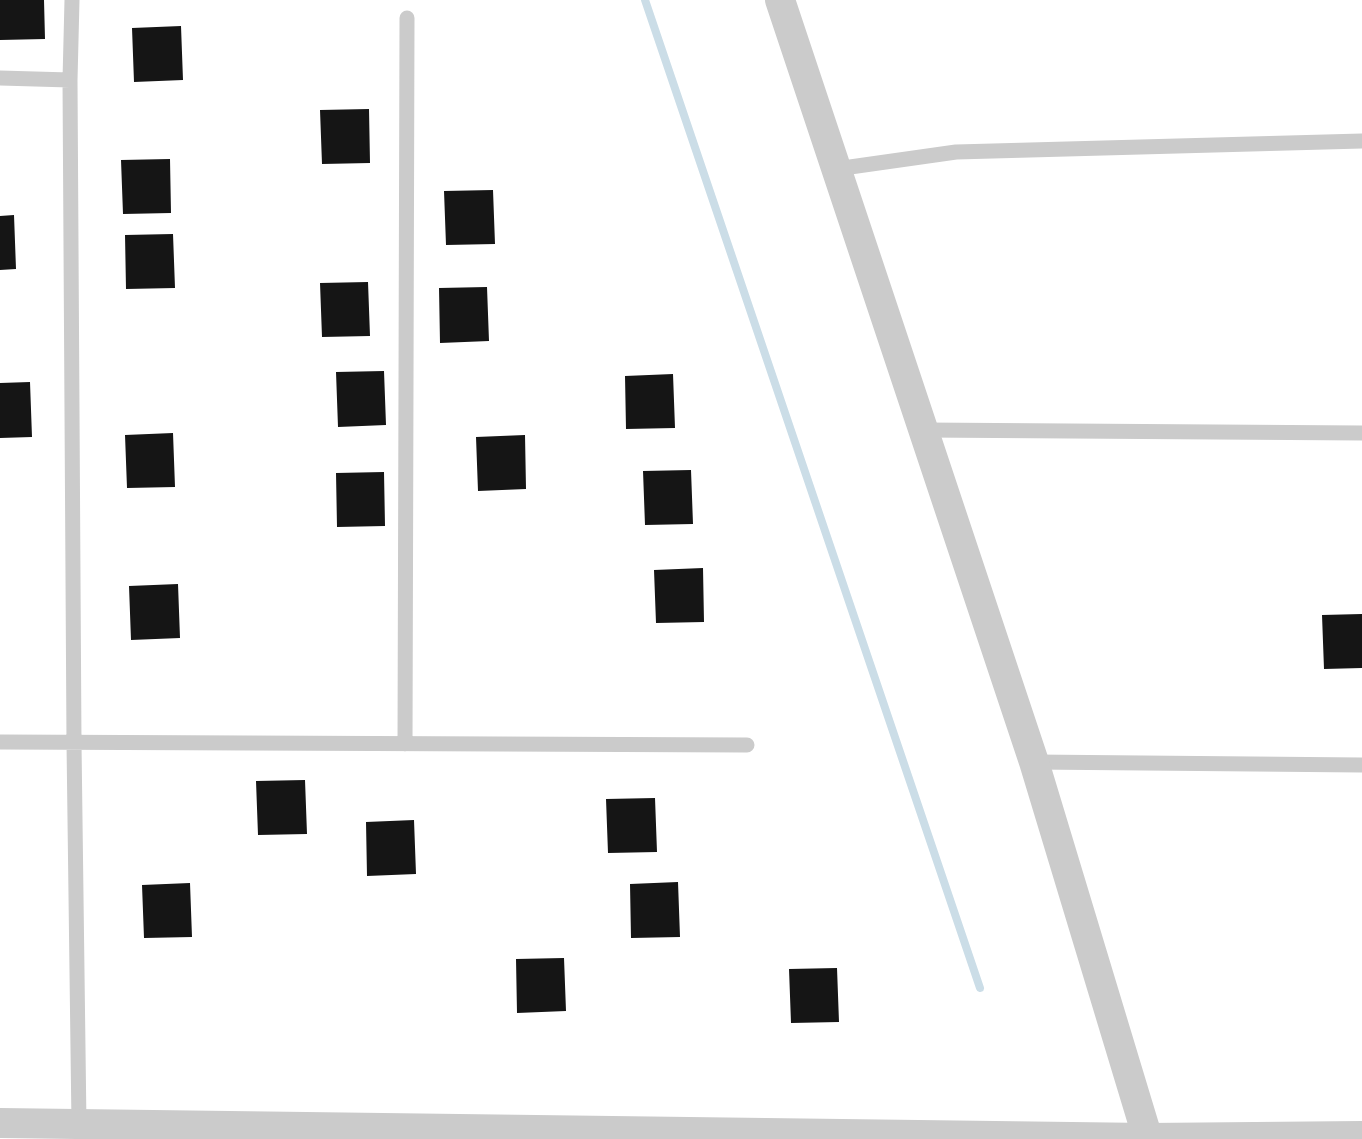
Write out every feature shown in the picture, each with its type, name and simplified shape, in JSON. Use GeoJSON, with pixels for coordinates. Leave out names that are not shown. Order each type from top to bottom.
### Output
{"type":"FeatureCollection","features":[{"type":"Feature","properties":{"kind":"street"},"geometry":{"type":"LineString","coordinates":[[780,0],[1034,762],[1148,1139]]}},
{"type":"Feature","properties":{"kind":"street"},"geometry":{"type":"LineString","coordinates":[[0,1124],[79,1125],[115,1132],[1148,1139],[1362,1136]]}},
{"type":"Feature","properties":{"kind":"lane"},"geometry":{"type":"LineString","coordinates":[[72,0],[70,80],[74,743],[79,1125]]}},
{"type":"Feature","properties":{"kind":"lane"},"geometry":{"type":"LineString","coordinates":[[405,744],[407,18]]}},
{"type":"Feature","properties":{"kind":"lane"},"geometry":{"type":"LineString","coordinates":[[0,78],[70,80]]}},
{"type":"Feature","properties":{"kind":"lane"},"geometry":{"type":"LineString","coordinates":[[836,169],[956,152],[1362,141]]}},
{"type":"Feature","properties":{"kind":"lane"},"geometry":{"type":"LineString","coordinates":[[923,430],[1362,433]]}},
{"type":"Feature","properties":{"kind":"lane"},"geometry":{"type":"LineString","coordinates":[[0,742],[747,745]]}},
{"type":"Feature","properties":{"kind":"lane"},"geometry":{"type":"LineString","coordinates":[[1034,762],[1362,765]]}},
{"type":"Feature","properties":{"kind":"building"},"geometry":{"type":"Polygon","coordinates":[[[0,0],[44,0],[45,39],[0,40],[0,0]]]}},
{"type":"Feature","properties":{"kind":"building"},"geometry":{"type":"Polygon","coordinates":[[[181,26],[183,80],[134,82],[132,28],[181,26]]]}},
{"type":"Feature","properties":{"kind":"building"},"geometry":{"type":"Polygon","coordinates":[[[369,109],[370,163],[322,164],[320,110],[369,109]]]}},
{"type":"Feature","properties":{"kind":"building"},"geometry":{"type":"Polygon","coordinates":[[[170,159],[171,213],[123,214],[121,160],[170,159]]]}},
{"type":"Feature","properties":{"kind":"building"},"geometry":{"type":"Polygon","coordinates":[[[493,190],[495,244],[446,245],[444,191],[493,190]]]}},
{"type":"Feature","properties":{"kind":"building"},"geometry":{"type":"Polygon","coordinates":[[[14,215],[16,269],[0,270],[0,216],[14,215]]]}},
{"type":"Feature","properties":{"kind":"building"},"geometry":{"type":"Polygon","coordinates":[[[173,234],[175,288],[126,289],[125,235],[173,234]]]}},
{"type":"Feature","properties":{"kind":"building"},"geometry":{"type":"Polygon","coordinates":[[[368,282],[370,336],[322,337],[320,283],[368,282]]]}},
{"type":"Feature","properties":{"kind":"building"},"geometry":{"type":"Polygon","coordinates":[[[487,287],[489,341],[440,343],[439,288],[487,287]]]}},
{"type":"Feature","properties":{"kind":"building"},"geometry":{"type":"Polygon","coordinates":[[[384,371],[386,425],[338,427],[336,372],[384,371]]]}},
{"type":"Feature","properties":{"kind":"building"},"geometry":{"type":"Polygon","coordinates":[[[673,374],[675,428],[626,429],[625,376],[673,374]]]}},
{"type":"Feature","properties":{"kind":"building"},"geometry":{"type":"Polygon","coordinates":[[[30,382],[32,437],[0,438],[0,383],[30,382]]]}},
{"type":"Feature","properties":{"kind":"building"},"geometry":{"type":"Polygon","coordinates":[[[173,433],[175,487],[127,488],[125,435],[173,433]]]}},
{"type":"Feature","properties":{"kind":"building"},"geometry":{"type":"Polygon","coordinates":[[[525,435],[526,489],[478,491],[476,437],[525,435]]]}},
{"type":"Feature","properties":{"kind":"building"},"geometry":{"type":"Polygon","coordinates":[[[691,470],[693,524],[645,525],[643,471],[691,470]]]}},
{"type":"Feature","properties":{"kind":"building"},"geometry":{"type":"Polygon","coordinates":[[[384,472],[385,526],[337,527],[336,473],[384,472]]]}},
{"type":"Feature","properties":{"kind":"building"},"geometry":{"type":"Polygon","coordinates":[[[703,568],[704,622],[656,623],[654,570],[703,568]]]}},
{"type":"Feature","properties":{"kind":"building"},"geometry":{"type":"Polygon","coordinates":[[[178,584],[180,638],[131,640],[129,586],[178,584]]]}},
{"type":"Feature","properties":{"kind":"building"},"geometry":{"type":"Polygon","coordinates":[[[1362,614],[1362,668],[1324,669],[1322,615],[1362,614]]]}},
{"type":"Feature","properties":{"kind":"building"},"geometry":{"type":"Polygon","coordinates":[[[305,780],[307,834],[258,835],[256,781],[305,780]]]}},
{"type":"Feature","properties":{"kind":"building"},"geometry":{"type":"Polygon","coordinates":[[[655,798],[657,852],[608,853],[606,799],[655,798]]]}},
{"type":"Feature","properties":{"kind":"building"},"geometry":{"type":"Polygon","coordinates":[[[414,820],[416,874],[367,876],[366,822],[414,820]]]}},
{"type":"Feature","properties":{"kind":"building"},"geometry":{"type":"Polygon","coordinates":[[[678,882],[680,937],[631,938],[630,884],[678,882]]]}},
{"type":"Feature","properties":{"kind":"building"},"geometry":{"type":"Polygon","coordinates":[[[190,883],[192,937],[144,938],[142,885],[190,883]]]}},
{"type":"Feature","properties":{"kind":"building"},"geometry":{"type":"Polygon","coordinates":[[[564,958],[566,1011],[517,1013],[516,959],[564,958]]]}},
{"type":"Feature","properties":{"kind":"building"},"geometry":{"type":"Polygon","coordinates":[[[837,968],[839,1022],[791,1023],[789,969],[837,968]]]}},
{"type":"Feature","properties":{"kind":"waterway"},"geometry":{"type":"LineString","coordinates":[[645,0],[980,988]]}}]}
